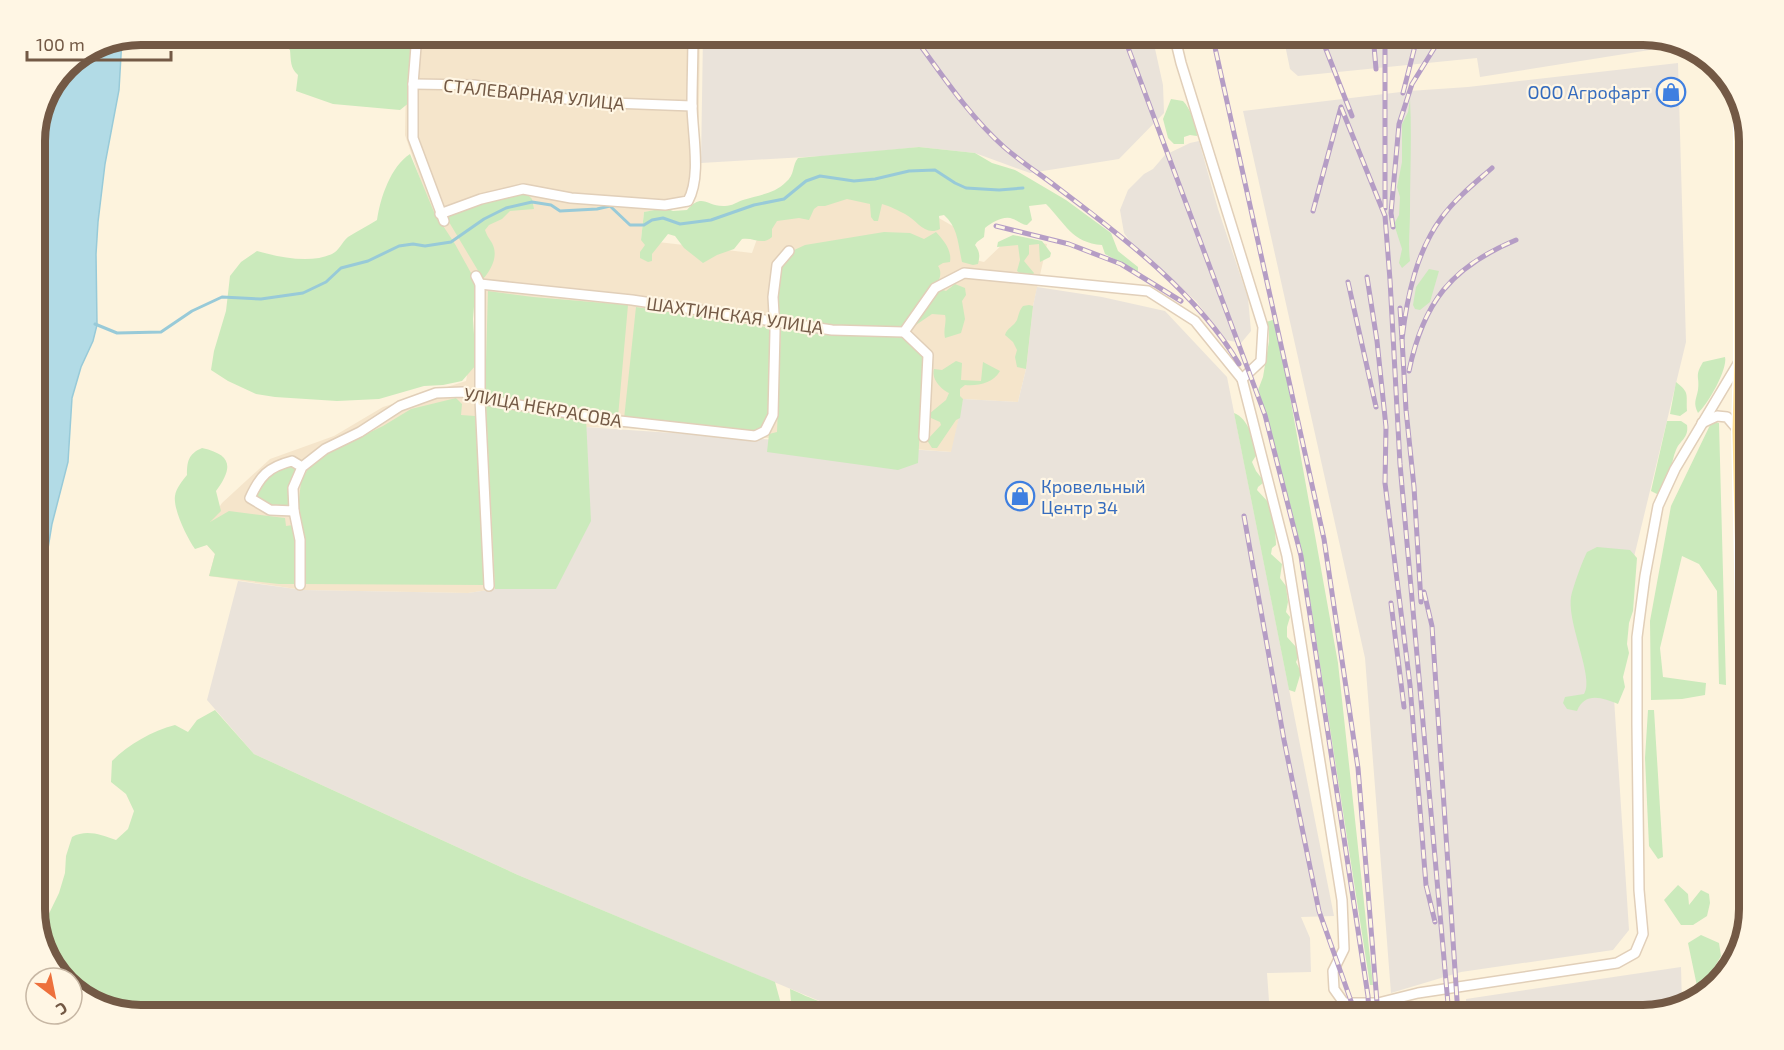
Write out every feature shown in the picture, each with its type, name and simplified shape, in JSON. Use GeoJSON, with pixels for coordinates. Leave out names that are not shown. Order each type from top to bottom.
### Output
{"type":"FeatureCollection","features":[{"type":"Feature","properties":{"kind":"street"},"geometry":{"type":"LineString","coordinates":[[416,45],[413,84],[413,138],[442,218],[481,199],[523,189],[571,198],[665,205],[688,201],[693,192],[694,172],[693,45]]}},
{"type":"Feature","properties":{"kind":"street"},"geometry":{"type":"LineString","coordinates":[[1177,45],[1263,327],[1261,361],[1242,378]]}},
{"type":"Feature","properties":{"kind":"street","name":"СТАЛЕВАРНАЯ УЛИЦА"},"geometry":{"type":"LineString","coordinates":[[413,84],[474,85],[586,102],[692,106]]}},
{"type":"Feature","properties":{"kind":"street"},"geometry":{"type":"LineString","coordinates":[[775,320],[773,297],[777,266],[789,251]]}},
{"type":"Feature","properties":{"kind":"street"},"geometry":{"type":"LineString","coordinates":[[924,437],[928,355],[904,332],[935,288],[963,273],[1148,291],[1195,321],[1242,378],[1287,556],[1342,900],[1344,949],[1333,971],[1334,989],[1344,1003],[1378,1003],[1452,988],[1617,963],[1635,953],[1643,933],[1639,890],[1636,732],[1637,637],[1645,576],[1658,506],[1674,469],[1739,363]]}},
{"type":"Feature","properties":{"kind":"street","name":"ШАХТИНСКАЯ УЛИЦА"},"geometry":{"type":"LineString","coordinates":[[480,399],[478,280],[775,320],[832,330],[904,332]]}},
{"type":"Feature","properties":{"kind":"street","name":"УЛИЦА НЕКРАСОВА"},"geometry":{"type":"LineString","coordinates":[[302,467],[325,449],[360,432],[400,406],[436,393],[463,392],[480,399],[620,421],[754,436],[765,431],[773,415],[775,320]]}},
{"type":"Feature","properties":{"kind":"street"},"geometry":{"type":"LineString","coordinates":[[480,399],[489,586]]}},
{"type":"Feature","properties":{"kind":"street"},"geometry":{"type":"LineString","coordinates":[[1702,423],[1717,416],[1727,417],[1739,431]]}},
{"type":"Feature","properties":{"kind":"street"},"geometry":{"type":"LineString","coordinates":[[294,511],[270,510],[250,498],[258,481],[275,466],[292,461],[302,467],[293,488],[294,511],[300,540],[300,585]]}},
{"type":"Feature","properties":{"kind":"shaded area"},"geometry":{"type":"Polygon","coordinates":[[[407,45],[700,45],[698,166],[691,205],[644,212],[641,240],[752,253],[762,225],[784,214],[845,198],[879,201],[930,213],[958,229],[967,258],[984,262],[1010,237],[1047,244],[1033,306],[1026,369],[1018,402],[963,399],[952,452],[651,429],[585,427],[556,589],[495,589],[468,593],[303,590],[209,576],[215,554],[207,545],[209,523],[222,503],[270,459],[334,436],[383,407],[466,381],[476,326],[471,281],[431,211],[405,135],[407,45]]]}},
{"type":"Feature","properties":{"kind":"shaded area"},"geometry":{"type":"Polygon","coordinates":[[[703,45],[1154,45],[1163,85],[1164,113],[1119,159],[1030,173],[975,153],[919,147],[840,155],[701,163],[703,45]]]}},
{"type":"Feature","properties":{"kind":"shaded area"},"geometry":{"type":"Polygon","coordinates":[[[1285,45],[1643,45],[1665,48],[1480,77],[1477,58],[1298,76],[1290,69],[1285,45]]]}},
{"type":"Feature","properties":{"kind":"shaded area"},"geometry":{"type":"Polygon","coordinates":[[[1678,63],[1686,342],[1611,652],[1629,930],[1613,950],[1461,972],[1391,993],[1365,658],[1243,111],[1678,63]]]}},
{"type":"Feature","properties":{"kind":"shaded area"},"geometry":{"type":"Polygon","coordinates":[[[1199,141],[1218,209],[1248,298],[1251,331],[1241,343],[1226,340],[1196,301],[1131,243],[1124,233],[1120,210],[1128,190],[1144,174],[1153,169],[1165,155],[1199,141]]]}},
{"type":"Feature","properties":{"kind":"shaded area"},"geometry":{"type":"Polygon","coordinates":[[[1037,287],[1102,297],[1165,311],[1227,377],[1334,916],[1301,917],[1310,938],[1311,972],[1267,973],[1269,1005],[857,1005],[822,1002],[518,875],[254,754],[207,700],[238,581],[303,590],[468,593],[495,589],[556,589],[585,427],[951,452],[963,399],[1018,402],[1026,369],[1037,287]]]}},
{"type":"Feature","properties":{"kind":"shaded area"},"geometry":{"type":"Polygon","coordinates":[[[1681,967],[1682,997],[1656,1004],[1466,1005],[1466,999],[1681,967]]]}},
{"type":"Feature","properties":{"kind":"green space"},"geometry":{"type":"Polygon","coordinates":[[[285,45],[412,45],[409,64],[410,102],[400,110],[333,104],[296,91],[298,75],[292,67],[290,50],[285,45]]]}},
{"type":"Feature","properties":{"kind":"green space"},"geometry":{"type":"Polygon","coordinates":[[[1171,99],[1183,101],[1197,132],[1197,136],[1184,137],[1184,144],[1174,144],[1168,138],[1163,119],[1171,99]]]}},
{"type":"Feature","properties":{"kind":"green space"},"geometry":{"type":"Polygon","coordinates":[[[1410,99],[1410,261],[1402,268],[1399,263],[1402,249],[1394,224],[1399,215],[1400,197],[1397,187],[1402,162],[1402,124],[1408,112],[1410,99]]]}},
{"type":"Feature","properties":{"kind":"green space"},"geometry":{"type":"Polygon","coordinates":[[[919,147],[975,153],[992,163],[1015,170],[1066,200],[1111,233],[1118,251],[1138,267],[1138,272],[1105,254],[1102,245],[1076,236],[1046,204],[1029,206],[1032,220],[1027,225],[1006,218],[995,221],[985,228],[984,237],[975,245],[979,254],[978,264],[973,265],[962,262],[955,230],[944,215],[939,216],[940,229],[930,231],[905,214],[882,204],[878,221],[874,221],[871,217],[870,204],[847,199],[818,206],[809,220],[799,218],[777,221],[772,229],[772,237],[768,240],[742,239],[734,249],[703,263],[684,248],[675,236],[668,234],[652,254],[652,261],[648,262],[640,258],[640,252],[645,245],[641,240],[644,212],[665,208],[673,211],[687,210],[701,201],[728,206],[766,194],[789,179],[798,158],[919,147]]]}},
{"type":"Feature","properties":{"kind":"green space"},"geometry":{"type":"Polygon","coordinates":[[[410,154],[434,212],[476,282],[473,319],[476,365],[462,381],[424,386],[379,399],[337,401],[256,394],[211,370],[226,311],[230,276],[241,262],[257,251],[304,259],[314,259],[334,253],[348,237],[377,220],[392,174],[403,159],[410,154]]]}},
{"type":"Feature","properties":{"kind":"green space"},"geometry":{"type":"Polygon","coordinates":[[[526,193],[532,199],[534,209],[510,211],[485,230],[495,253],[491,267],[483,279],[446,217],[483,203],[526,193]]]}},
{"type":"Feature","properties":{"kind":"green space"},"geometry":{"type":"Polygon","coordinates":[[[884,232],[910,233],[924,239],[936,232],[942,239],[949,250],[950,262],[938,266],[940,289],[946,291],[955,284],[965,288],[966,295],[962,301],[965,319],[961,333],[945,338],[945,315],[932,314],[910,329],[838,328],[779,317],[777,297],[781,267],[792,251],[805,245],[884,232]]]}},
{"type":"Feature","properties":{"kind":"green space"},"geometry":{"type":"Polygon","coordinates":[[[1013,235],[1042,241],[1051,253],[1050,257],[1040,262],[1039,244],[1029,245],[1029,254],[1024,261],[1034,273],[1032,276],[1024,276],[1017,271],[1020,260],[1018,245],[997,247],[998,242],[1013,235]]]}},
{"type":"Feature","properties":{"kind":"green space"},"geometry":{"type":"Polygon","coordinates":[[[1429,269],[1439,271],[1430,302],[1420,310],[1415,309],[1413,305],[1416,287],[1429,269]]]}},
{"type":"Feature","properties":{"kind":"green space"},"geometry":{"type":"Polygon","coordinates":[[[488,291],[628,305],[618,417],[485,396],[488,291]]]}},
{"type":"Feature","properties":{"kind":"green space"},"geometry":{"type":"Polygon","coordinates":[[[1023,306],[1033,306],[1026,369],[1017,367],[1015,357],[1017,350],[1013,342],[1005,335],[1017,320],[1023,306]]]}},
{"type":"Feature","properties":{"kind":"green space"},"geometry":{"type":"Polygon","coordinates":[[[636,307],[772,328],[768,412],[762,427],[749,432],[624,419],[636,307]]]}},
{"type":"Feature","properties":{"kind":"green space"},"geometry":{"type":"Polygon","coordinates":[[[1276,319],[1338,663],[1373,985],[1370,985],[1303,555],[1258,390],[1263,377],[1269,341],[1266,322],[1276,319]]]}},
{"type":"Feature","properties":{"kind":"green space"},"geometry":{"type":"Polygon","coordinates":[[[781,327],[837,336],[903,336],[924,357],[918,463],[898,470],[767,452],[769,434],[777,432],[781,327]]]}},
{"type":"Feature","properties":{"kind":"green space"},"geometry":{"type":"Polygon","coordinates":[[[1725,357],[1723,370],[1716,386],[1698,413],[1695,401],[1700,367],[1703,362],[1725,357]]]}},
{"type":"Feature","properties":{"kind":"green space"},"geometry":{"type":"Polygon","coordinates":[[[956,361],[962,363],[961,380],[981,381],[983,362],[1000,371],[990,381],[965,385],[960,389],[960,396],[963,399],[960,418],[956,420],[937,448],[932,448],[927,440],[941,425],[929,414],[946,400],[949,393],[937,383],[933,373],[934,369],[942,370],[956,361]]]}},
{"type":"Feature","properties":{"kind":"green space"},"geometry":{"type":"Polygon","coordinates":[[[1676,382],[1687,397],[1687,411],[1680,416],[1670,414],[1676,382]]]}},
{"type":"Feature","properties":{"kind":"green space"},"geometry":{"type":"Polygon","coordinates":[[[456,398],[462,404],[461,415],[475,416],[487,585],[301,584],[298,510],[301,481],[309,467],[331,451],[383,426],[411,409],[456,398]]]}},
{"type":"Feature","properties":{"kind":"green space"},"geometry":{"type":"Polygon","coordinates":[[[486,405],[586,418],[591,521],[556,589],[495,589],[486,405]]]}},
{"type":"Feature","properties":{"kind":"green space"},"geometry":{"type":"Polygon","coordinates":[[[1234,413],[1250,430],[1257,454],[1252,462],[1263,480],[1257,490],[1270,504],[1276,545],[1272,548],[1271,554],[1282,564],[1280,578],[1286,586],[1288,602],[1286,612],[1290,617],[1287,637],[1296,647],[1299,655],[1296,662],[1301,672],[1295,692],[1289,690],[1234,413]]]}},
{"type":"Feature","properties":{"kind":"green space"},"geometry":{"type":"Polygon","coordinates":[[[1667,421],[1681,421],[1687,425],[1687,429],[1675,452],[1659,495],[1651,491],[1667,421]]]}},
{"type":"Feature","properties":{"kind":"green space"},"geometry":{"type":"Polygon","coordinates":[[[1712,421],[1719,423],[1726,685],[1719,684],[1717,591],[1699,564],[1682,556],[1660,648],[1663,677],[1706,683],[1705,695],[1682,699],[1651,700],[1650,621],[1671,506],[1712,421]]]}},
{"type":"Feature","properties":{"kind":"green space"},"geometry":{"type":"Polygon","coordinates":[[[202,448],[220,455],[227,464],[225,476],[216,491],[221,511],[210,522],[229,511],[285,518],[286,526],[293,525],[297,584],[209,576],[215,554],[207,545],[195,549],[181,523],[175,502],[177,490],[187,475],[189,459],[202,448]]]}},
{"type":"Feature","properties":{"kind":"green space"},"geometry":{"type":"Polygon","coordinates":[[[292,463],[298,468],[292,508],[270,507],[253,497],[268,475],[292,463]]]}},
{"type":"Feature","properties":{"kind":"green space"},"geometry":{"type":"Polygon","coordinates":[[[1597,547],[1630,550],[1637,558],[1633,611],[1627,644],[1629,653],[1623,677],[1625,687],[1618,704],[1601,698],[1590,698],[1580,705],[1577,711],[1567,709],[1563,703],[1565,697],[1584,694],[1586,687],[1584,664],[1573,621],[1571,597],[1587,552],[1597,547]]]}},
{"type":"Feature","properties":{"kind":"green space"},"geometry":{"type":"Polygon","coordinates":[[[215,710],[254,754],[518,875],[775,982],[781,1005],[141,1005],[104,998],[84,986],[84,966],[64,966],[52,946],[48,934],[46,920],[59,893],[72,837],[89,833],[116,840],[128,829],[134,811],[126,794],[111,782],[112,761],[133,744],[158,731],[175,725],[188,732],[197,720],[215,710]]]}},
{"type":"Feature","properties":{"kind":"green space"},"geometry":{"type":"Polygon","coordinates":[[[1648,710],[1654,710],[1663,857],[1658,859],[1649,846],[1645,758],[1648,710]]]}},
{"type":"Feature","properties":{"kind":"green space"},"geometry":{"type":"Polygon","coordinates":[[[1678,885],[1688,894],[1689,905],[1701,890],[1709,894],[1710,903],[1707,916],[1693,925],[1681,925],[1664,900],[1678,885]]]}},
{"type":"Feature","properties":{"kind":"green space"},"geometry":{"type":"Polygon","coordinates":[[[1701,935],[1719,943],[1721,956],[1708,979],[1697,988],[1697,986],[1688,943],[1701,935]]]}},
{"type":"Feature","properties":{"kind":"green space"},"geometry":{"type":"Polygon","coordinates":[[[790,989],[822,1002],[852,1005],[792,1005],[790,989]]]}},
{"type":"Feature","properties":{"kind":"water"},"geometry":{"type":"Polygon","coordinates":[[[121,47],[119,90],[105,164],[98,222],[97,325],[72,398],[68,462],[52,524],[45,567],[45,135],[52,104],[73,73],[104,52],[121,47]]]}},
{"type":"Feature","properties":{"kind":"waterway"},"geometry":{"type":"LineString","coordinates":[[95,324],[117,333],[161,332],[192,311],[222,297],[261,299],[303,293],[326,282],[341,268],[368,261],[399,246],[413,244],[425,246],[451,242],[484,219],[506,208],[532,202],[551,205],[560,211],[610,206],[630,225],[644,225],[652,220],[663,218],[680,224],[711,220],[754,205],[784,199],[806,181],[820,176],[854,181],[909,171],[935,170],[966,188],[999,190],[1023,188]]}},
{"type":"Feature","properties":{"kind":"railway"},"geometry":{"type":"LineString","coordinates":[[920,45],[955,93],[991,135],[1158,268],[1203,314],[1239,364]]}},
{"type":"Feature","properties":{"kind":"railway"},"geometry":{"type":"LineString","coordinates":[[1127,45],[1265,415],[1301,556],[1368,1005]]}},
{"type":"Feature","properties":{"kind":"railway"},"geometry":{"type":"LineString","coordinates":[[1214,45],[1324,539],[1358,768],[1377,1005]]}},
{"type":"Feature","properties":{"kind":"railway"},"geometry":{"type":"LineString","coordinates":[[1324,45],[1352,116]]}},
{"type":"Feature","properties":{"kind":"railway"},"geometry":{"type":"LineString","coordinates":[[1374,45],[1376,69]]}},
{"type":"Feature","properties":{"kind":"railway"},"geometry":{"type":"LineString","coordinates":[[1385,45],[1385,208]]}},
{"type":"Feature","properties":{"kind":"railway"},"geometry":{"type":"LineString","coordinates":[[1403,93],[1415,45]]}},
{"type":"Feature","properties":{"kind":"railway"},"geometry":{"type":"LineString","coordinates":[[1393,227],[1391,213],[1399,124],[1412,84],[1436,45]]}},
{"type":"Feature","properties":{"kind":"railway"},"geometry":{"type":"LineString","coordinates":[[1313,211],[1341,107],[1385,216],[1400,464],[1448,1005]]}},
{"type":"Feature","properties":{"kind":"railway"},"geometry":{"type":"LineString","coordinates":[[1400,308],[1402,339],[1414,275],[1425,245],[1453,203],[1492,168]]}},
{"type":"Feature","properties":{"kind":"railway"},"geometry":{"type":"LineString","coordinates":[[996,226],[1069,244],[1121,264],[1181,301]]}},
{"type":"Feature","properties":{"kind":"railway"},"geometry":{"type":"LineString","coordinates":[[1409,371],[1422,326],[1443,290],[1474,262],[1516,240]]}},
{"type":"Feature","properties":{"kind":"railway"},"geometry":{"type":"LineString","coordinates":[[1367,277],[1377,341],[1386,427],[1385,483],[1410,685],[1426,885],[1435,922]]}},
{"type":"Feature","properties":{"kind":"railway"},"geometry":{"type":"LineString","coordinates":[[1348,282],[1376,407]]}},
{"type":"Feature","properties":{"kind":"railway"},"geometry":{"type":"LineString","coordinates":[[1402,339],[1421,602]]}},
{"type":"Feature","properties":{"kind":"railway"},"geometry":{"type":"LineString","coordinates":[[1244,516],[1284,740],[1319,911],[1352,1005]]}},
{"type":"Feature","properties":{"kind":"railway"},"geometry":{"type":"LineString","coordinates":[[1424,592],[1432,626],[1457,1005]]}},
{"type":"Feature","properties":{"kind":"railway"},"geometry":{"type":"LineString","coordinates":[[1391,603],[1404,707]]}},
{"type":"Feature","properties":{"kind":"place","name":"ООО Агрофарт"},"geometry":{"type":"Point","coordinates":[1671,92]}},
{"type":"Feature","properties":{"kind":"place","name":"Кровельный Центр 34"},"geometry":{"type":"Point","coordinates":[1020,496]}}]}
